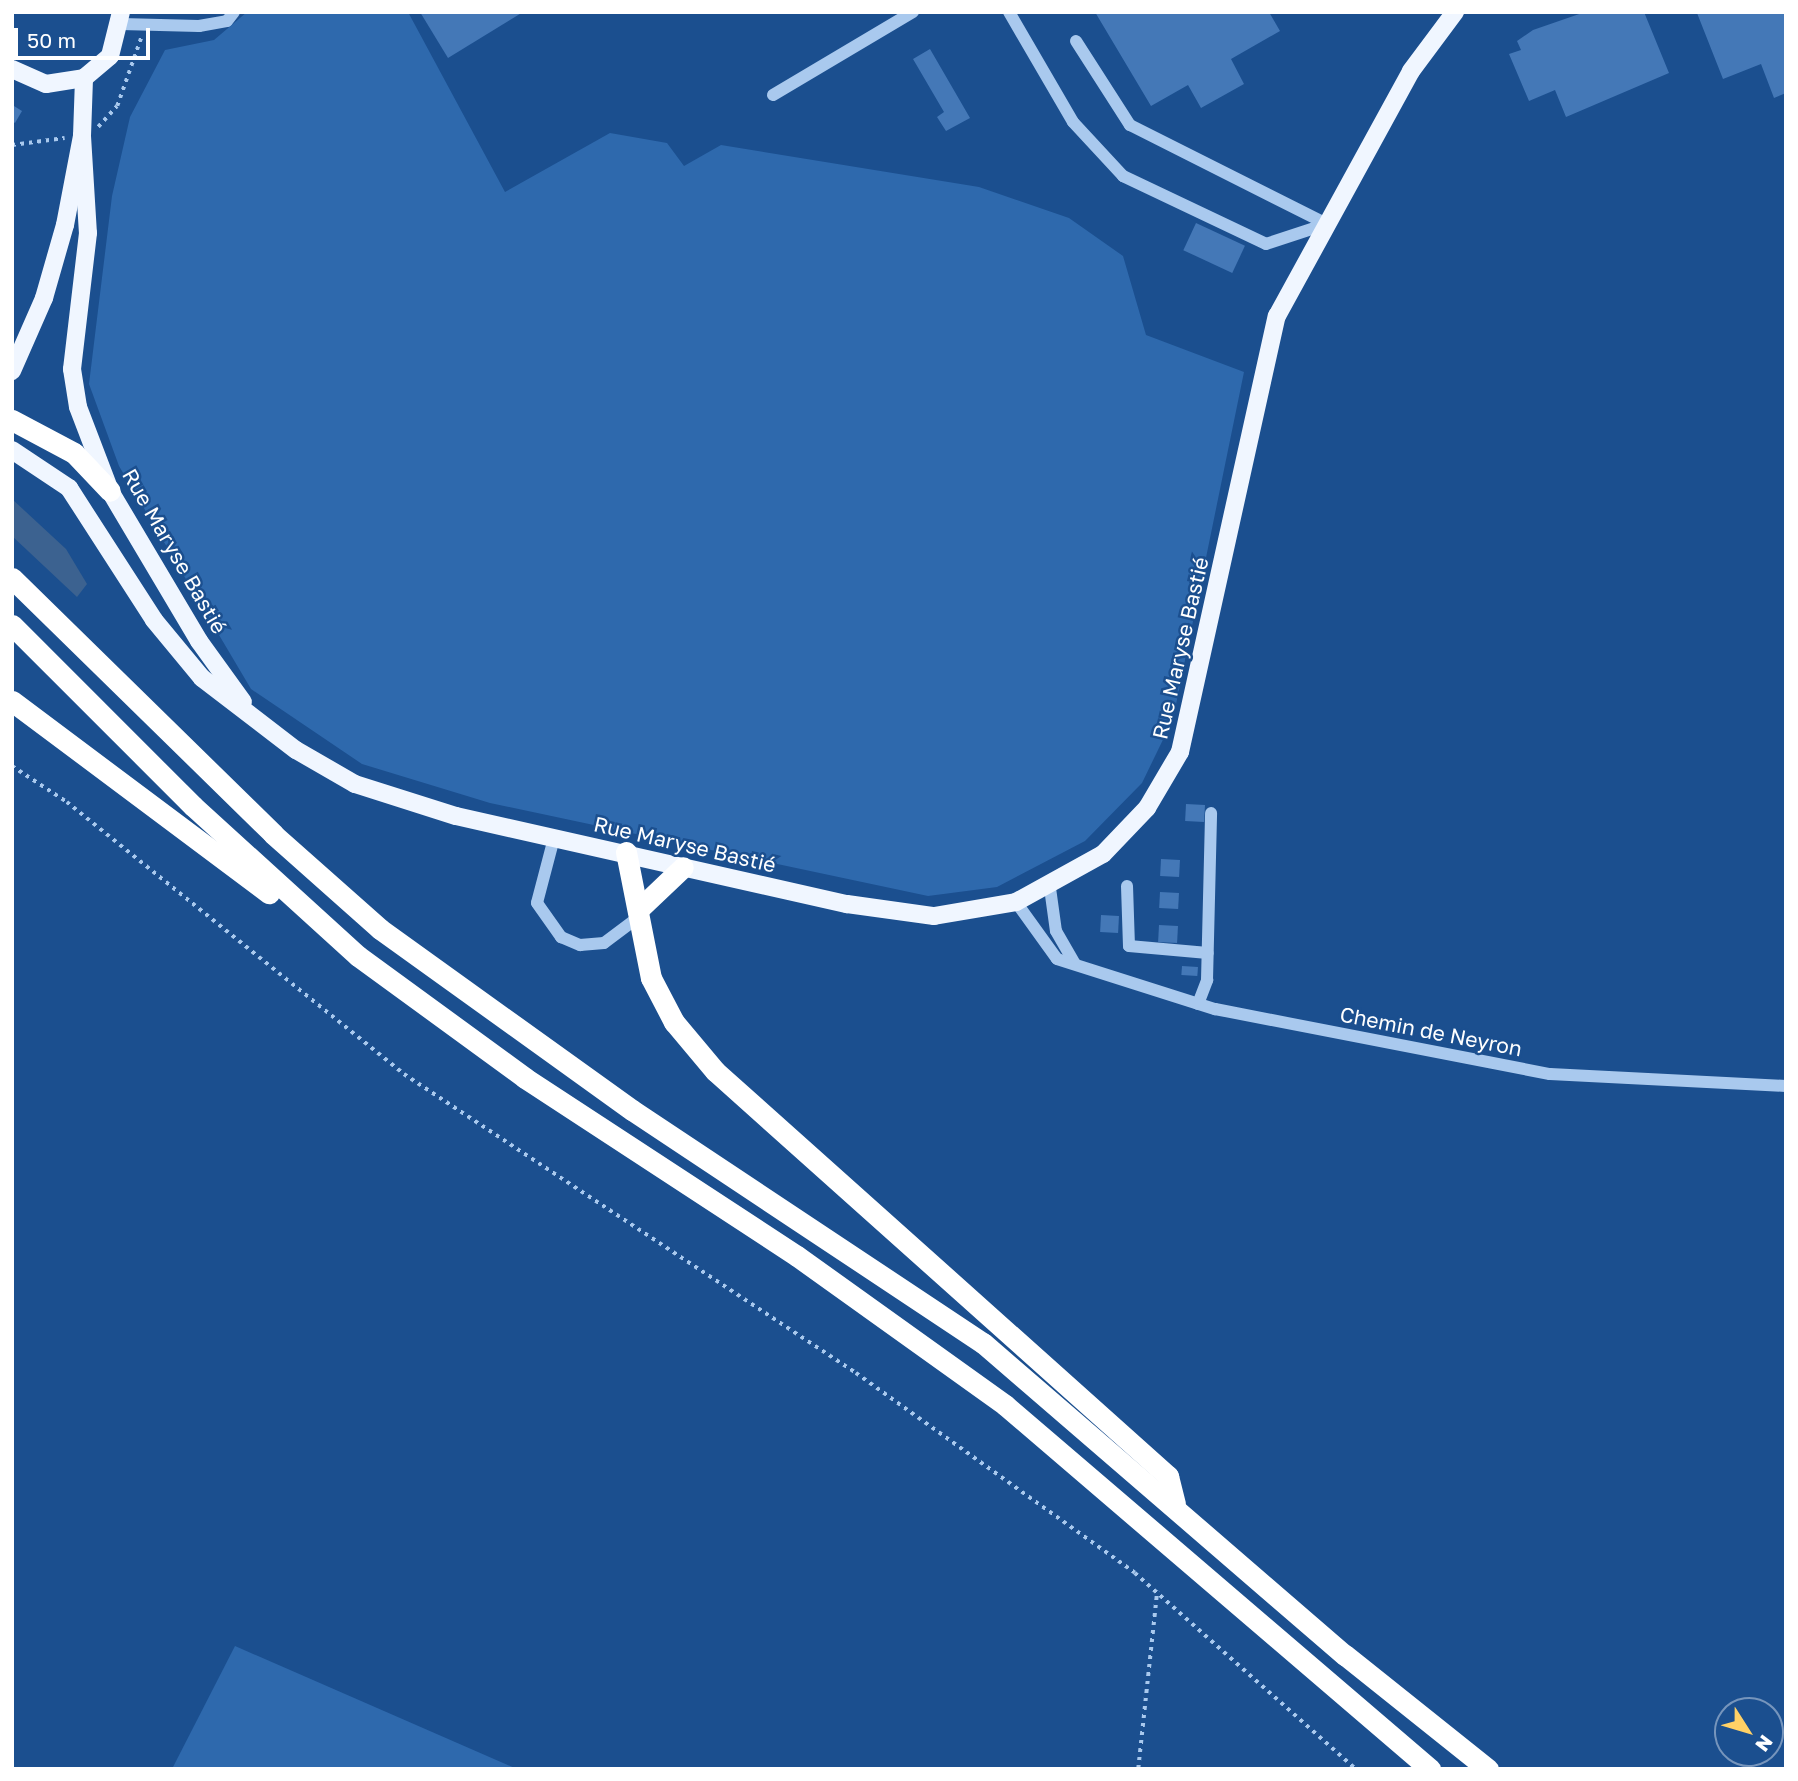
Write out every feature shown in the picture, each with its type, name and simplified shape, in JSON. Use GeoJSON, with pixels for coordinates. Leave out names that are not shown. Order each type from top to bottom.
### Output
{"type":"FeatureCollection","features":[{"type":"Feature","properties":{"kind":"highway"},"geometry":{"type":"LineString","coordinates":[[12,420],[74,453],[110,491]]}},
{"type":"Feature","properties":{"kind":"highway"},"geometry":{"type":"LineString","coordinates":[[12,578],[273,834],[380,929],[622,1103],[917,1295],[1050,1396],[1345,1655],[1488,1769]]}},
{"type":"Feature","properties":{"kind":"highway"},"geometry":{"type":"LineString","coordinates":[[12,625],[202,815],[358,956]]}},
{"type":"Feature","properties":{"kind":"highway"},"geometry":{"type":"LineString","coordinates":[[12,701],[525,1078],[797,1256],[1005,1405],[1430,1769]]}},
{"type":"Feature","properties":{"kind":"highway"},"geometry":{"type":"LineString","coordinates":[[626,852],[657,993],[715,1071],[1168,1476],[1175,1505]]}},
{"type":"Feature","properties":{"kind":"highway"},"geometry":{"type":"LineString","coordinates":[[640,912],[683,867]]}},
{"type":"Feature","properties":{"kind":"main road","name":"Rue Maryse Bastié"},"geometry":{"type":"LineString","coordinates":[[12,450],[69,488],[169,639],[201,678],[326,769],[382,795],[683,867],[934,916],[1016,902],[1050,888],[1128,831],[1180,752],[1277,316],[1411,71],[1455,12]]}},
{"type":"Feature","properties":{"kind":"main road"},"geometry":{"type":"LineString","coordinates":[[12,69],[46,84],[84,78],[110,56],[121,18]]}},
{"type":"Feature","properties":{"kind":"main road"},"geometry":{"type":"LineString","coordinates":[[12,372],[44,298],[82,136],[84,78]]}},
{"type":"Feature","properties":{"kind":"main road","name":"Rue Maryse Bastié"},"geometry":{"type":"LineString","coordinates":[[82,136],[88,233],[72,369],[78,407],[110,491],[199,641],[262,725]]}},
{"type":"Feature","properties":{"kind":"street"},"geometry":{"type":"LineString","coordinates":[[121,18],[145,26],[199,26],[226,20],[234,12]]}},
{"type":"Feature","properties":{"kind":"street"},"geometry":{"type":"LineString","coordinates":[[773,95],[914,12]]}},
{"type":"Feature","properties":{"kind":"street"},"geometry":{"type":"LineString","coordinates":[[1009,12],[1073,122],[1123,176],[1266,244],[1328,224]]}},
{"type":"Feature","properties":{"kind":"street"},"geometry":{"type":"LineString","coordinates":[[1076,41],[1130,125],[1328,224]]}},
{"type":"Feature","properties":{"kind":"street"},"geometry":{"type":"LineString","coordinates":[[1198,1004],[1208,953],[1211,814]]}},
{"type":"Feature","properties":{"kind":"street"},"geometry":{"type":"LineString","coordinates":[[554,838],[537,903],[546,923],[580,945],[604,943],[640,912]]}},
{"type":"Feature","properties":{"kind":"street"},"geometry":{"type":"LineString","coordinates":[[1127,886],[1129,946],[1208,953]]}},
{"type":"Feature","properties":{"kind":"street"},"geometry":{"type":"LineString","coordinates":[[1050,888],[1056,931],[1077,967]]}},
{"type":"Feature","properties":{"kind":"street","name":"Chemin de Neyron"},"geometry":{"type":"LineString","coordinates":[[1016,902],[1049,950],[1077,967],[1215,1009],[1550,1074],[1786,1086]]}},
{"type":"Feature","properties":{"kind":"path"},"geometry":{"type":"LineString","coordinates":[[12,145],[82,136],[105,123],[117,106],[145,26]]}},
{"type":"Feature","properties":{"kind":"path"},"geometry":{"type":"LineString","coordinates":[[12,766],[67,802],[404,1074],[867,1380],[1157,1591],[1356,1769]]}},
{"type":"Feature","properties":{"kind":"path"},"geometry":{"type":"LineString","coordinates":[[1138,1769],[1157,1591]]}},
{"type":"Feature","properties":{"kind":"shaded area"},"geometry":{"type":"Polygon","coordinates":[[[247,12],[408,12],[505,192],[610,133],[667,143],[684,166],[721,145],[979,187],[1069,218],[1123,256],[1146,335],[1244,372],[1173,719],[1142,783],[1085,841],[997,887],[928,896],[490,803],[362,764],[251,689],[119,466],[89,384],[112,196],[130,117],[165,50],[214,40],[247,12]]]}},
{"type":"Feature","properties":{"kind":"shaded area"},"geometry":{"type":"Polygon","coordinates":[[[12,499],[66,549],[87,584],[77,597],[12,536],[12,499]]]}},
{"type":"Feature","properties":{"kind":"shaded area"},"geometry":{"type":"Polygon","coordinates":[[[235,1646],[517,1769],[172,1769],[235,1646]]]}},
{"type":"Feature","properties":{"kind":"building"},"geometry":{"type":"Polygon","coordinates":[[[420,12],[523,12],[448,58],[420,12]]]}},
{"type":"Feature","properties":{"kind":"building"},"geometry":{"type":"Polygon","coordinates":[[[1095,12],[1269,12],[1280,31],[1231,59],[1244,84],[1201,108],[1188,85],[1151,106],[1095,12]]]}},
{"type":"Feature","properties":{"kind":"building"},"geometry":{"type":"Polygon","coordinates":[[[1585,12],[1644,12],[1669,73],[1566,117],[1555,90],[1529,101],[1509,54],[1521,50],[1517,41],[1533,30],[1585,12]]]}},
{"type":"Feature","properties":{"kind":"building"},"geometry":{"type":"Polygon","coordinates":[[[1786,12],[1786,93],[1774,98],[1761,64],[1723,79],[1697,13],[1786,12]]]}},
{"type":"Feature","properties":{"kind":"building"},"geometry":{"type":"Polygon","coordinates":[[[930,49],[970,118],[946,131],[937,117],[944,112],[913,59],[930,49]]]}},
{"type":"Feature","properties":{"kind":"building"},"geometry":{"type":"Polygon","coordinates":[[[14,106],[22,111],[15,123],[12,121],[14,106]]]}},
{"type":"Feature","properties":{"kind":"building"},"geometry":{"type":"Polygon","coordinates":[[[1196,223],[1245,246],[1232,273],[1183,250],[1196,223]]]}},
{"type":"Feature","properties":{"kind":"building"},"geometry":{"type":"Polygon","coordinates":[[[1186,804],[1205,805],[1204,822],[1185,821],[1186,804]]]}},
{"type":"Feature","properties":{"kind":"building"},"geometry":{"type":"Polygon","coordinates":[[[1161,859],[1180,860],[1179,877],[1160,876],[1161,859]]]}},
{"type":"Feature","properties":{"kind":"building"},"geometry":{"type":"Polygon","coordinates":[[[1160,892],[1179,893],[1178,909],[1159,908],[1160,892]]]}},
{"type":"Feature","properties":{"kind":"building"},"geometry":{"type":"Polygon","coordinates":[[[1101,915],[1119,916],[1118,933],[1100,932],[1101,915]]]}},
{"type":"Feature","properties":{"kind":"building"},"geometry":{"type":"Polygon","coordinates":[[[1159,925],[1178,926],[1177,943],[1158,942],[1159,925]]]}},
{"type":"Feature","properties":{"kind":"building"},"geometry":{"type":"Polygon","coordinates":[[[1182,966],[1198,967],[1197,976],[1181,975],[1182,966]]]}}]}
